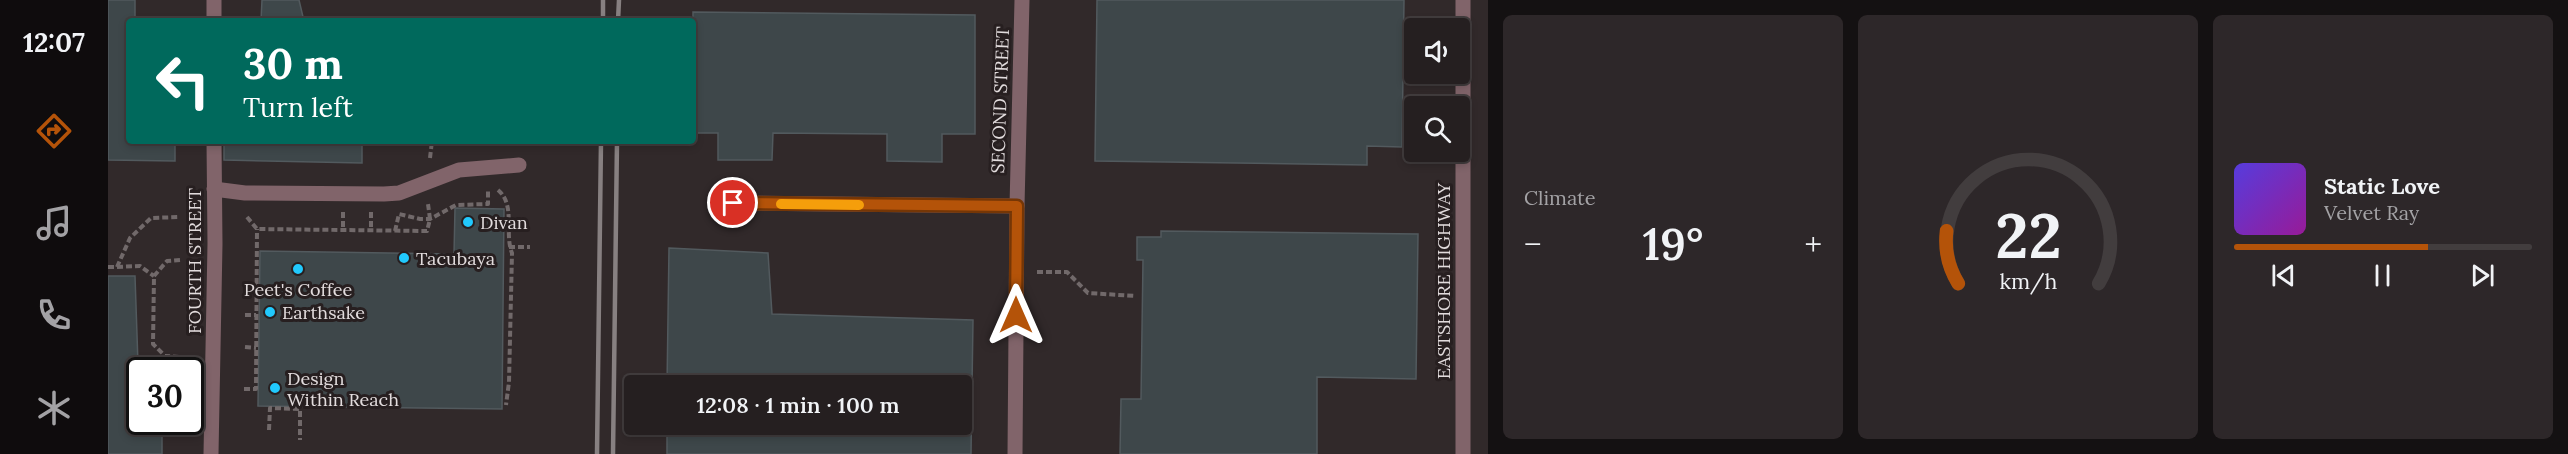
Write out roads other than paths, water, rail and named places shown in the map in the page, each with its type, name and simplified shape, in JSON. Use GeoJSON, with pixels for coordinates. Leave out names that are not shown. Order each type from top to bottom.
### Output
{"type":"FeatureCollection","features":[{"type":"Feature","properties":{"kind":"street"},"geometry":{"type":"LineString","coordinates":[[214,0],[214,18]]}},
{"type":"Feature","properties":{"kind":"street","name":"SECOND STREET"},"geometry":{"type":"LineString","coordinates":[[1015,454],[1017,206],[1022,0]]}},
{"type":"Feature","properties":{"kind":"street","name":"EASTSHORE HIGHWAY"},"geometry":{"type":"LineString","coordinates":[[1463,0],[1463,454]]}},
{"type":"Feature","properties":{"kind":"street","name":"FOURTH STREET"},"geometry":{"type":"LineString","coordinates":[[212,454],[214,144]]}},
{"type":"Feature","properties":{"kind":"street"},"geometry":{"type":"LineString","coordinates":[[214,189],[245,193],[399,193],[459,170],[519,165]]}},
{"type":"Feature","properties":{"kind":"street"},"geometry":{"type":"LineString","coordinates":[[733,203],[1017,206]]}},
{"type":"Feature","properties":{"kind":"railway"},"geometry":{"type":"LineString","coordinates":[[603,0],[603,18]]}},
{"type":"Feature","properties":{"kind":"railway"},"geometry":{"type":"LineString","coordinates":[[618,18],[619,0]]}},
{"type":"Feature","properties":{"kind":"railway"},"geometry":{"type":"LineString","coordinates":[[597,454],[601,144]]}},
{"type":"Feature","properties":{"kind":"railway"},"geometry":{"type":"LineString","coordinates":[[613,454],[617,144]]}},
{"type":"Feature","properties":{"kind":"place","name":"Divan"},"geometry":{"type":"Point","coordinates":[468,222]}},
{"type":"Feature","properties":{"kind":"place","name":"Tacubaya"},"geometry":{"type":"Point","coordinates":[404,258]}},
{"type":"Feature","properties":{"kind":"place","name":"Peet's Coffee"},"geometry":{"type":"Point","coordinates":[298,269]}},
{"type":"Feature","properties":{"kind":"place","name":"Earthsake"},"geometry":{"type":"Point","coordinates":[270,312]}},
{"type":"Feature","properties":{"kind":"place","name":"Design Within Reach"},"geometry":{"type":"Point","coordinates":[275,388]}}]}
